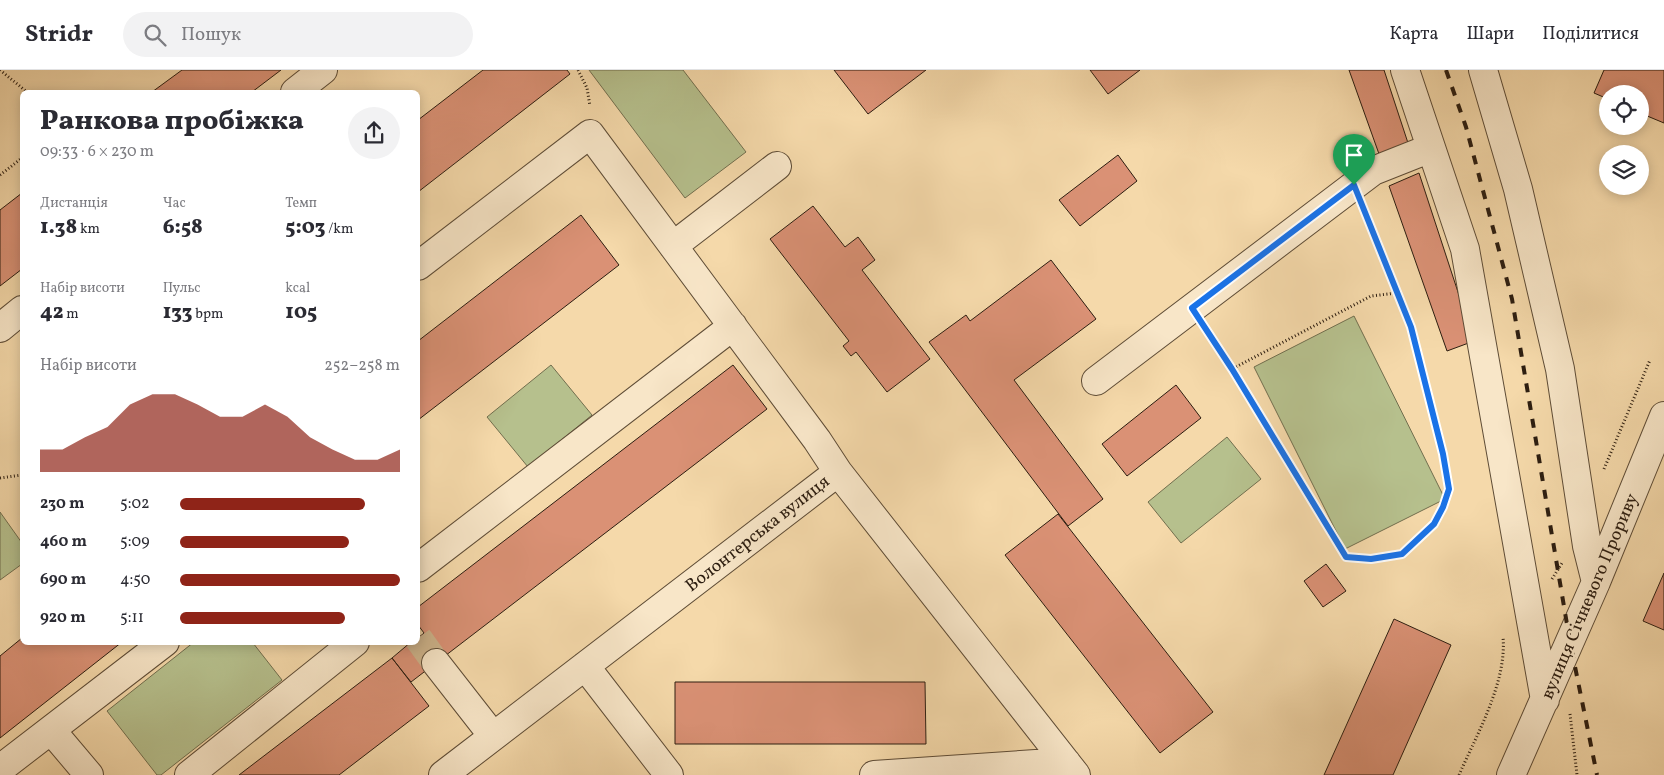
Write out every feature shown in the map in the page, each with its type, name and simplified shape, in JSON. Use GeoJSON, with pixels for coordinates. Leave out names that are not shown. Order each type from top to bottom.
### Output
{"type":"FeatureCollection","features":[{"type":"Feature","properties":{"kind":"street"},"geometry":{"type":"LineString","coordinates":[[298,90],[323,70]]}},
{"type":"Feature","properties":{"kind":"street"},"geometry":{"type":"LineString","coordinates":[[1405,70],[1465,250],[1557,704]]}},
{"type":"Feature","properties":{"kind":"street"},"geometry":{"type":"LineString","coordinates":[[1483,70],[1518,189],[1560,369],[1587,546],[1596,582]]}},
{"type":"Feature","properties":{"kind":"street"},"geometry":{"type":"LineString","coordinates":[[420,264],[590,134],[817,440],[838,472]]}},
{"type":"Feature","properties":{"kind":"street"},"geometry":{"type":"LineString","coordinates":[[1096,381],[1373,171],[1431,148]]}},
{"type":"Feature","properties":{"kind":"street"},"geometry":{"type":"LineString","coordinates":[[673,246],[777,166]]}},
{"type":"Feature","properties":{"kind":"street"},"geometry":{"type":"LineString","coordinates":[[0,328],[20,312]]}},
{"type":"Feature","properties":{"kind":"street"},"geometry":{"type":"LineString","coordinates":[[420,566],[733,326]]}},
{"type":"Feature","properties":{"kind":"street","name":"вулиця Січневого Прориву"},"geometry":{"type":"LineString","coordinates":[[1511,775],[1557,704],[1596,582],[1664,416]]}},
{"type":"Feature","properties":{"kind":"street","name":"Волонтерська вулиця"},"geometry":{"type":"LineString","coordinates":[[443,775],[838,472],[1071,768]]}},
{"type":"Feature","properties":{"kind":"street"},"geometry":{"type":"LineString","coordinates":[[0,768],[161,645]]}},
{"type":"Feature","properties":{"kind":"street"},"geometry":{"type":"LineString","coordinates":[[189,775],[351,645]]}},
{"type":"Feature","properties":{"kind":"street"},"geometry":{"type":"LineString","coordinates":[[436,663],[493,736]]}},
{"type":"Feature","properties":{"kind":"street"},"geometry":{"type":"LineString","coordinates":[[585,666],[669,775]]}},
{"type":"Feature","properties":{"kind":"street"},"geometry":{"type":"LineString","coordinates":[[51,730],[89,775]]}},
{"type":"Feature","properties":{"kind":"street"},"geometry":{"type":"LineString","coordinates":[[874,775],[1071,768]]}},
{"type":"Feature","properties":{"kind":"path"},"geometry":{"type":"LineString","coordinates":[[0,70],[25,90]]}},
{"type":"Feature","properties":{"kind":"path"},"geometry":{"type":"LineString","coordinates":[[578,70],[587,88],[591,109],[590,134]]}},
{"type":"Feature","properties":{"kind":"path"},"geometry":{"type":"LineString","coordinates":[[0,175],[20,160]]}},
{"type":"Feature","properties":{"kind":"path"},"geometry":{"type":"LineString","coordinates":[[1192,308],[1232,369],[1346,557],[1371,559],[1402,554],[1434,524],[1443,507],[1449,489],[1443,454],[1411,327],[1354,185]]}},
{"type":"Feature","properties":{"kind":"path"},"geometry":{"type":"LineString","coordinates":[[1232,369],[1371,296],[1397,293]]}},
{"type":"Feature","properties":{"kind":"path"},"geometry":{"type":"LineString","coordinates":[[0,478],[20,475]]}},
{"type":"Feature","properties":{"kind":"path"},"geometry":{"type":"LineString","coordinates":[[1459,775],[1497,689],[1504,650],[1503,631]]}},
{"type":"Feature","properties":{"kind":"path"},"geometry":{"type":"LineString","coordinates":[[1557,704],[1577,775]]}},
{"type":"Feature","properties":{"kind":"green space"},"geometry":{"type":"Polygon","coordinates":[[[589,70],[683,70],[746,152],[685,198],[589,70]]]}},
{"type":"Feature","properties":{"kind":"green space"},"geometry":{"type":"Polygon","coordinates":[[[1354,316],[1445,499],[1345,549],[1254,367],[1354,316]]]}},
{"type":"Feature","properties":{"kind":"green space"},"geometry":{"type":"Polygon","coordinates":[[[551,365],[592,415],[528,467],[487,417],[551,365]]]}},
{"type":"Feature","properties":{"kind":"green space"},"geometry":{"type":"Polygon","coordinates":[[[1227,437],[1261,479],[1181,543],[1148,502],[1227,437]]]}},
{"type":"Feature","properties":{"kind":"green space"},"geometry":{"type":"Polygon","coordinates":[[[0,512],[20,540],[20,565],[0,580],[0,512]]]}},
{"type":"Feature","properties":{"kind":"green space"},"geometry":{"type":"Polygon","coordinates":[[[190,645],[255,645],[282,680],[161,775],[157,775],[107,711],[190,645]]]}},
{"type":"Feature","properties":{"kind":"building"},"geometry":{"type":"Polygon","coordinates":[[[182,70],[281,70],[255,90],[155,90],[182,70]]]}},
{"type":"Feature","properties":{"kind":"building"},"geometry":{"type":"Polygon","coordinates":[[[483,70],[567,70],[570,74],[420,190],[420,118],[483,70]]]}},
{"type":"Feature","properties":{"kind":"building"},"geometry":{"type":"Polygon","coordinates":[[[834,70],[926,70],[868,114],[834,70]]]}},
{"type":"Feature","properties":{"kind":"building"},"geometry":{"type":"Polygon","coordinates":[[[1090,70],[1140,70],[1108,94],[1090,70]]]}},
{"type":"Feature","properties":{"kind":"building"},"geometry":{"type":"Polygon","coordinates":[[[1349,70],[1384,70],[1408,143],[1379,154],[1349,70]]]}},
{"type":"Feature","properties":{"kind":"building"},"geometry":{"type":"Polygon","coordinates":[[[1604,70],[1664,70],[1664,123],[1649,117],[1649,85],[1599,85],[1599,95],[1594,93],[1604,70]]]}},
{"type":"Feature","properties":{"kind":"building"},"geometry":{"type":"Polygon","coordinates":[[[1118,155],[1137,181],[1080,226],[1059,200],[1118,155]]]}},
{"type":"Feature","properties":{"kind":"building"},"geometry":{"type":"Polygon","coordinates":[[[1419,173],[1474,341],[1447,351],[1389,186],[1419,173]]]}},
{"type":"Feature","properties":{"kind":"building"},"geometry":{"type":"Polygon","coordinates":[[[20,195],[20,271],[0,286],[0,210],[20,195]]]}},
{"type":"Feature","properties":{"kind":"building"},"geometry":{"type":"Polygon","coordinates":[[[813,206],[845,247],[858,237],[875,260],[862,270],[930,359],[887,392],[856,352],[851,356],[843,346],[849,341],[770,239],[813,206]]]}},
{"type":"Feature","properties":{"kind":"building"},"geometry":{"type":"Polygon","coordinates":[[[581,215],[619,265],[420,418],[420,339],[581,215]]]}},
{"type":"Feature","properties":{"kind":"building"},"geometry":{"type":"Polygon","coordinates":[[[1051,260],[1096,319],[1014,380],[1103,499],[1068,526],[929,342],[966,315],[970,321],[1051,260]]]}},
{"type":"Feature","properties":{"kind":"building"},"geometry":{"type":"Polygon","coordinates":[[[733,365],[767,409],[411,682],[392,658],[407,645],[420,645],[420,636],[424,633],[420,628],[420,605],[733,365]]]}},
{"type":"Feature","properties":{"kind":"building"},"geometry":{"type":"Polygon","coordinates":[[[1176,385],[1201,418],[1127,476],[1102,444],[1176,385]]]}},
{"type":"Feature","properties":{"kind":"building"},"geometry":{"type":"Polygon","coordinates":[[[1058,514],[1213,712],[1160,753],[1005,555],[1058,514]]]}},
{"type":"Feature","properties":{"kind":"building"},"geometry":{"type":"Polygon","coordinates":[[[1326,564],[1346,591],[1323,607],[1304,581],[1326,564]]]}},
{"type":"Feature","properties":{"kind":"building"},"geometry":{"type":"Polygon","coordinates":[[[1664,573],[1664,630],[1643,621],[1664,573]]]}},
{"type":"Feature","properties":{"kind":"building"},"geometry":{"type":"Polygon","coordinates":[[[1394,619],[1451,645],[1393,775],[1324,775],[1394,619]]]}},
{"type":"Feature","properties":{"kind":"building"},"geometry":{"type":"Polygon","coordinates":[[[20,640],[20,645],[118,645],[0,738],[0,656],[20,640]]]}},
{"type":"Feature","properties":{"kind":"building"},"geometry":{"type":"Polygon","coordinates":[[[392,658],[429,706],[339,775],[239,775],[392,658]]]}},
{"type":"Feature","properties":{"kind":"building"},"geometry":{"type":"Polygon","coordinates":[[[675,682],[925,682],[926,744],[675,744],[675,682]]]}},
{"type":"Feature","properties":{"kind":"tunnel"},"geometry":{"type":"LineString","coordinates":[[420,641],[436,663]]}},
{"type":"Feature","properties":{"kind":"railway"},"geometry":{"type":"LineString","coordinates":[[1446,70],[1466,127],[1512,299],[1570,642],[1597,775]]}},
{"type":"Feature","properties":{"kind":"route"},"geometry":{"type":"LineString","coordinates":[[1354,185],[1411,327],[1443,454],[1449,489],[1443,507],[1434,524],[1402,554],[1371,559],[1346,557],[1232,369],[1192,308],[1354,185]]}}]}
